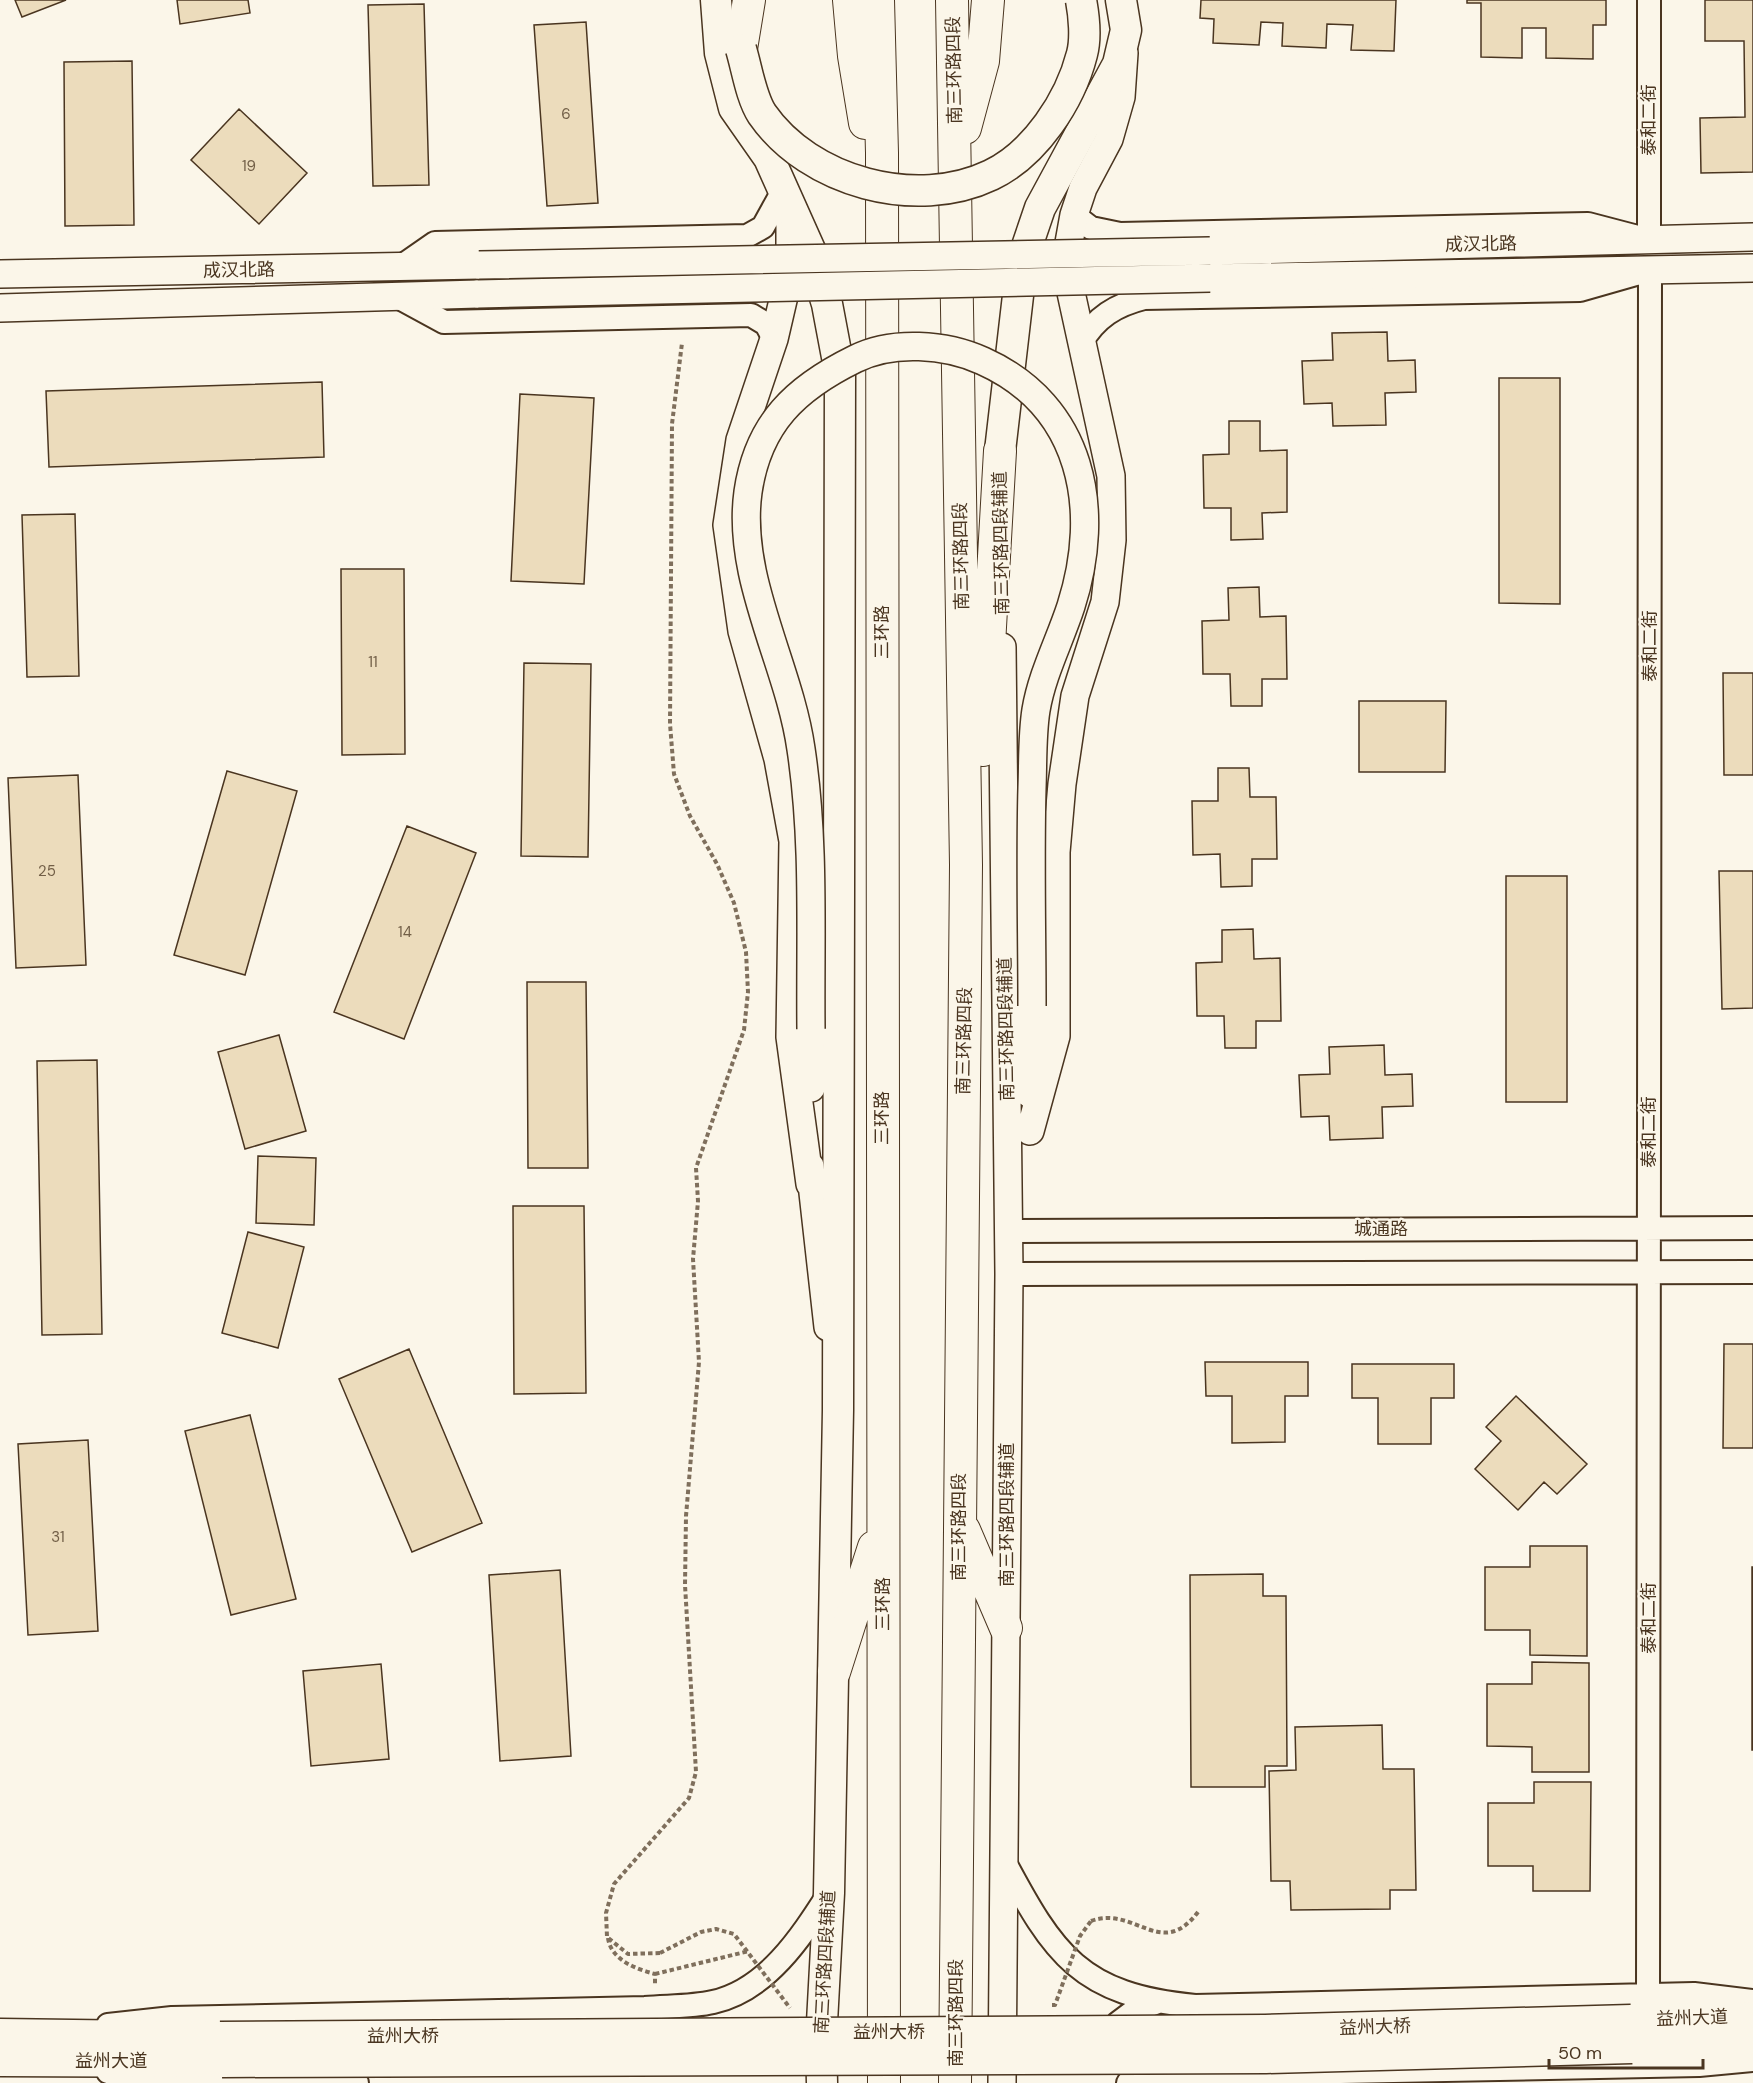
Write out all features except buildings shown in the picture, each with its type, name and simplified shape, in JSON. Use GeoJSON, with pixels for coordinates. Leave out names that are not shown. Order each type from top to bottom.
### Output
{"type":"FeatureCollection","features":[{"type":"Feature","properties":{"kind":"highway"},"geometry":{"type":"LineString","coordinates":[[741,49],[749,0]]}},
{"type":"Feature","properties":{"kind":"highway"},"geometry":{"type":"LineString","coordinates":[[849,0],[854,56],[864,122],[882,153]]}},
{"type":"Feature","properties":{"kind":"highway"},"geometry":{"type":"LineString","coordinates":[[878,0],[882,153]]}},
{"type":"Feature","properties":{"kind":"highway","name":"南三环路四段"},"geometry":{"type":"LineString","coordinates":[[952,0],[966,865],[955,2083]]}},
{"type":"Feature","properties":{"kind":"highway"},"geometry":{"type":"LineString","coordinates":[[955,164],[983,61],[988,0]]}},
{"type":"Feature","properties":{"kind":"highway","name":"三环路"},"geometry":{"type":"LineString","coordinates":[[882,153],[884,2083]]}},
{"type":"Feature","properties":{"kind":"highway"},"geometry":{"type":"LineString","coordinates":[[963,1096],[1000,451]]}},
{"type":"Feature","properties":{"kind":"highway"},"geometry":{"type":"LineString","coordinates":[[959,1518],[1006,1628]]}},
{"type":"Feature","properties":{"kind":"highway"},"geometry":{"type":"LineString","coordinates":[[834,1672],[882,1521]]}},
{"type":"Feature","properties":{"kind":"main road","name":"南三环路四段辅道"},"geometry":{"type":"LineString","coordinates":[[716,0],[720,53],[734,108],[769,158],[811,252],[821,283],[840,374],[838,1410],[829,1893],[821,2041],[822,2083]]}},
{"type":"Feature","properties":{"kind":"main road"},"geometry":{"type":"LineString","coordinates":[[741,0],[741,49],[762,113],[785,138],[816,163],[840,175],[887,186],[923,191],[954,188],[992,175],[1019,155],[1052,117],[1065,97],[1082,53],[1081,0]]}},
{"type":"Feature","properties":{"kind":"main road","name":"南三环路四段辅道"},"geometry":{"type":"LineString","coordinates":[[1002,2083],[1009,1274],[1000,451],[1022,261],[1040,208],[1118,64],[1126,30],[1121,0]]}},
{"type":"Feature","properties":{"kind":"main road"},"geometry":{"type":"LineString","coordinates":[[1008,1231],[1030,1131],[1056,1036],[1056,852],[1062,784],[1075,696],[1105,602],[1112,540],[1111,476],[1065,265],[1074,215],[1083,188],[1109,139],[1121,98],[1126,30]]}},
{"type":"Feature","properties":{"kind":"main road","name":"南三环路四段辅道"},"geometry":{"type":"LineString","coordinates":[[784,189],[790,226],[790,270],[774,339],[740,440],[727,525],[742,632],[778,759],[793,841],[790,1037],[838,1410]]}},
{"type":"Feature","properties":{"kind":"main road","name":"成汉北路"},"geometry":{"type":"LineString","coordinates":[[0,274],[1210,251],[1753,237]]}},
{"type":"Feature","properties":{"kind":"main road","name":"成汉北路"},"geometry":{"type":"LineString","coordinates":[[0,308],[478,294],[1753,268]]}},
{"type":"Feature","properties":{"kind":"main road","name":"南三环路四段辅道"},"geometry":{"type":"LineString","coordinates":[[810,1184],[809,813],[801,745],[746,534],[748,489],[764,437],[794,396],[824,374],[869,352],[908,347],[965,353],[1000,369],[1036,397],[1067,436],[1077,461],[1082,487],[1083,552],[1072,603],[1036,709],[1032,810],[1030,1131]]}},
{"type":"Feature","properties":{"kind":"main road","name":"益州大道"},"geometry":{"type":"LineString","coordinates":[[1632,2034],[1753,2017]]}},
{"type":"Feature","properties":{"kind":"main road","name":"益州大道"},"geometry":{"type":"LineString","coordinates":[[0,2034],[39,2048]]}},
{"type":"Feature","properties":{"kind":"main road","name":"益州大道"},"geometry":{"type":"LineString","coordinates":[[1632,2034],[1753,2046]]}},
{"type":"Feature","properties":{"kind":"main road","name":"益州大桥"},"geometry":{"type":"LineString","coordinates":[[221,2050],[1266,2058],[1632,2034]]}},
{"type":"Feature","properties":{"kind":"main road","name":"益州大道"},"geometry":{"type":"LineString","coordinates":[[0,2061],[39,2048],[221,2050]]}},
{"type":"Feature","properties":{"kind":"street","name":"泰和二街"},"geometry":{"type":"LineString","coordinates":[[1649,0],[1649,240]]}},
{"type":"Feature","properties":{"kind":"street"},"geometry":{"type":"LineString","coordinates":[[399,268],[435,243],[747,236],[764,227],[784,189]]}},
{"type":"Feature","properties":{"kind":"street"},"geometry":{"type":"LineString","coordinates":[[1074,215],[1091,228],[1120,234],[1588,224],[1649,240]]}},
{"type":"Feature","properties":{"kind":"street"},"geometry":{"type":"LineString","coordinates":[[398,297],[444,322],[751,315],[780,299],[788,272],[780,253],[747,236]]}},
{"type":"Feature","properties":{"kind":"street"},"geometry":{"type":"LineString","coordinates":[[1081,344],[1088,331],[1118,305],[1144,298],[1580,290],[1650,270]]}},
{"type":"Feature","properties":{"kind":"street","name":"泰和二街"},"geometry":{"type":"LineString","coordinates":[[1648,1995],[1650,270]]}},
{"type":"Feature","properties":{"kind":"street"},"geometry":{"type":"LineString","coordinates":[[751,315],[766,324],[774,339]]}},
{"type":"Feature","properties":{"kind":"street","name":"城通路"},"geometry":{"type":"LineString","coordinates":[[1008,1231],[1753,1228]]}},
{"type":"Feature","properties":{"kind":"street"},"geometry":{"type":"LineString","coordinates":[[1009,1274],[1753,1272]]}},
{"type":"Feature","properties":{"kind":"street"},"geometry":{"type":"LineString","coordinates":[[1003,1859],[1032,1914],[1070,1962],[1090,1978],[1110,1988],[1158,2002],[1195,2006],[1694,1994],[1753,2001]]}},
{"type":"Feature","properties":{"kind":"street"},"geometry":{"type":"LineString","coordinates":[[39,2048],[172,2018],[645,2008],[715,2002],[749,1986],[789,1954],[829,1893]]}},
{"type":"Feature","properties":{"kind":"street"},"geometry":{"type":"LineString","coordinates":[[1158,2002],[1134,2011],[1118,2023],[1114,2041],[1115,2055],[1124,2071],[1136,2081],[1198,2075],[1699,2065],[1753,2060]]}},
{"type":"Feature","properties":{"kind":"street"},"geometry":{"type":"LineString","coordinates":[[39,2048],[163,2080],[357,2083]]}},
{"type":"Feature","properties":{"kind":"path"},"geometry":{"type":"LineString","coordinates":[[682,343],[672,448],[670,724],[674,774],[690,816],[717,864],[734,903],[746,952],[748,992],[744,1030],[696,1168],[698,1201],[693,1259],[699,1362],[686,1516],[685,1585],[696,1773],[689,1797],[614,1884],[606,1913],[607,1937],[628,1954],[660,1953],[701,1932],[716,1929],[734,1934],[790,2008],[802,2008]]}},
{"type":"Feature","properties":{"kind":"path"},"geometry":{"type":"LineString","coordinates":[[1043,2006],[1054,2005],[1080,1936],[1091,1921],[1106,1915],[1155,1932],[1173,1933],[1188,1924],[1198,1912]]}},
{"type":"Feature","properties":{"kind":"path"},"geometry":{"type":"LineString","coordinates":[[655,1974],[749,1951]]}}]}
